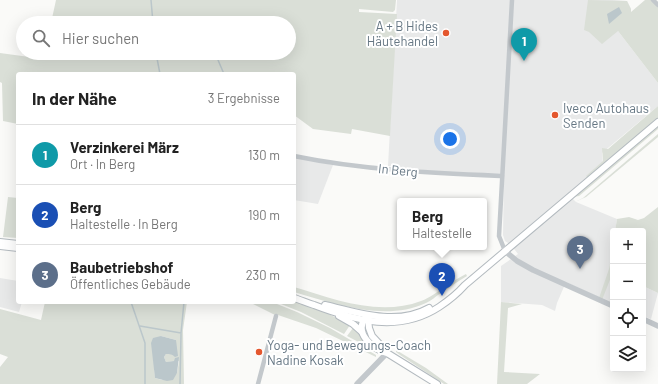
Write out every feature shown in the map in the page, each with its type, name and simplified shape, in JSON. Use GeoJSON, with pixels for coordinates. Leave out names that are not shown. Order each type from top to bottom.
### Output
{"type":"FeatureCollection","features":[{"type":"Feature","properties":{"kind":"main road"},"geometry":{"type":"LineString","coordinates":[[296,298],[380,323],[395,322],[423,316],[460,292],[465,285],[658,122]]}},
{"type":"Feature","properties":{"kind":"main road"},"geometry":{"type":"LineString","coordinates":[[0,242],[16,244]]}},
{"type":"Feature","properties":{"kind":"main road"},"geometry":{"type":"LineString","coordinates":[[0,246],[16,248]]}},
{"type":"Feature","properties":{"kind":"main road"},"geometry":{"type":"LineString","coordinates":[[302,300],[327,309],[367,319]]}},
{"type":"Feature","properties":{"kind":"main road"},"geometry":{"type":"LineString","coordinates":[[327,309],[353,324],[362,332],[372,346],[387,353],[438,384]]}},
{"type":"Feature","properties":{"kind":"main road"},"geometry":{"type":"LineString","coordinates":[[362,332],[361,327],[367,319]]}},
{"type":"Feature","properties":{"kind":"main road"},"geometry":{"type":"LineString","coordinates":[[367,319],[372,336],[387,353]]}},
{"type":"Feature","properties":{"kind":"street"},"geometry":{"type":"LineString","coordinates":[[512,0],[499,236],[505,251],[517,261],[533,270],[610,305]]}},
{"type":"Feature","properties":{"kind":"street"},"geometry":{"type":"LineString","coordinates":[[653,0],[658,5]]}},
{"type":"Feature","properties":{"kind":"street","name":"In Berg"},"geometry":{"type":"LineString","coordinates":[[296,156],[328,163],[437,174],[502,176]]}},
{"type":"Feature","properties":{"kind":"street"},"geometry":{"type":"LineString","coordinates":[[258,384],[276,316]]}},
{"type":"Feature","properties":{"kind":"street"},"geometry":{"type":"LineString","coordinates":[[646,321],[658,326]]}},
{"type":"Feature","properties":{"kind":"street"},"geometry":{"type":"LineString","coordinates":[[357,384],[387,353]]}},
{"type":"Feature","properties":{"kind":"shaded area"},"geometry":{"type":"Polygon","coordinates":[[[56,0],[396,0],[395,10],[393,12],[359,9],[359,12],[397,14],[390,136],[352,129],[351,134],[313,129],[296,116],[296,72],[16,72],[16,124],[3,121],[2,83],[0,82],[0,53],[16,55],[16,60],[296,60],[296,16],[53,16],[56,0]]]}},
{"type":"Feature","properties":{"kind":"shaded area"},"geometry":{"type":"Polygon","coordinates":[[[397,0],[627,1],[631,9],[618,31],[658,83],[658,106],[602,153],[603,165],[568,194],[576,202],[617,219],[616,228],[610,228],[610,303],[566,282],[555,311],[542,305],[501,302],[501,266],[518,254],[511,245],[505,241],[503,235],[504,176],[388,166],[397,0]]]}},
{"type":"Feature","properties":{"kind":"shaded area"},"geometry":{"type":"Polygon","coordinates":[[[588,0],[627,1],[631,12],[645,0],[651,0],[658,7],[658,83],[618,31],[602,44],[589,32],[584,30],[588,0]]]}},
{"type":"Feature","properties":{"kind":"shaded area"},"geometry":{"type":"Polygon","coordinates":[[[619,7],[622,13],[609,24],[607,14],[619,7]]]}},
{"type":"Feature","properties":{"kind":"shaded area"},"geometry":{"type":"Polygon","coordinates":[[[658,106],[658,119],[588,178],[586,176],[603,161],[602,148],[608,149],[658,106]]]}},
{"type":"Feature","properties":{"kind":"shaded area"},"geometry":{"type":"Polygon","coordinates":[[[658,126],[658,129],[579,196],[573,197],[658,126]]]}},
{"type":"Feature","properties":{"kind":"shaded area"},"geometry":{"type":"Polygon","coordinates":[[[658,134],[658,137],[586,197],[575,202],[583,198],[658,134]]]}},
{"type":"Feature","properties":{"kind":"shaded area"},"geometry":{"type":"Polygon","coordinates":[[[296,157],[333,165],[318,204],[296,200],[296,157]]]}},
{"type":"Feature","properties":{"kind":"shaded area"},"geometry":{"type":"Polygon","coordinates":[[[8,197],[16,198],[16,238],[3,237],[8,197]]]}},
{"type":"Feature","properties":{"kind":"shaded area"},"geometry":{"type":"Polygon","coordinates":[[[658,207],[658,293],[646,287],[646,228],[616,228],[617,219],[629,217],[638,220],[644,218],[658,207]]]}},
{"type":"Feature","properties":{"kind":"shaded area"},"geometry":{"type":"Polygon","coordinates":[[[610,262],[610,280],[602,300],[599,298],[610,262]]]}},
{"type":"Feature","properties":{"kind":"shaded area"},"geometry":{"type":"Polygon","coordinates":[[[466,274],[467,276],[428,302],[394,311],[377,311],[343,306],[296,293],[296,288],[341,301],[373,307],[389,307],[424,300],[466,274]]]}},
{"type":"Feature","properties":{"kind":"shaded area"},"geometry":{"type":"Polygon","coordinates":[[[0,278],[16,281],[16,304],[21,304],[19,312],[0,307],[0,278]]]}},
{"type":"Feature","properties":{"kind":"shaded area"},"geometry":{"type":"Polygon","coordinates":[[[646,287],[658,293],[651,319],[646,317],[646,287]]]}},
{"type":"Feature","properties":{"kind":"shaded area"},"geometry":{"type":"Polygon","coordinates":[[[296,302],[317,308],[350,325],[344,334],[301,312],[281,304],[296,304],[296,302]]]}},
{"type":"Feature","properties":{"kind":"shaded area"},"geometry":{"type":"Polygon","coordinates":[[[501,302],[522,304],[508,308],[504,372],[540,374],[527,384],[497,384],[501,302]]]}},
{"type":"Feature","properties":{"kind":"shaded area"},"geometry":{"type":"Polygon","coordinates":[[[45,304],[187,304],[183,330],[184,384],[0,384],[0,367],[8,357],[0,354],[0,309],[41,320],[45,304]],[[161,336],[154,365],[155,378],[162,380],[177,373],[179,361],[166,362],[164,357],[166,354],[173,354],[176,340],[161,336]]]}},
{"type":"Feature","properties":{"kind":"shaded area"},"geometry":{"type":"Polygon","coordinates":[[[253,304],[277,304],[297,312],[330,328],[376,355],[376,357],[316,328],[275,315],[253,304]]]}},
{"type":"Feature","properties":{"kind":"shaded area"},"geometry":{"type":"Polygon","coordinates":[[[353,328],[372,347],[372,349],[347,336],[353,328]]]}},
{"type":"Feature","properties":{"kind":"shaded area"},"geometry":{"type":"Polygon","coordinates":[[[161,336],[176,340],[178,356],[175,357],[171,354],[166,354],[164,357],[166,362],[174,361],[175,358],[179,357],[177,373],[173,380],[167,381],[155,378],[151,343],[153,338],[161,336]]]}},
{"type":"Feature","properties":{"kind":"shaded area"},"geometry":{"type":"Polygon","coordinates":[[[396,350],[426,368],[448,384],[444,384],[400,355],[396,352],[396,350]]]}},
{"type":"Feature","properties":{"kind":"waterway"},"geometry":{"type":"LineString","coordinates":[[151,0],[152,16]]}},
{"type":"Feature","properties":{"kind":"waterway"},"geometry":{"type":"LineString","coordinates":[[157,60],[160,72]]}},
{"type":"Feature","properties":{"kind":"waterway"},"geometry":{"type":"LineString","coordinates":[[218,60],[223,72]]}},
{"type":"Feature","properties":{"kind":"waterway"},"geometry":{"type":"LineString","coordinates":[[132,304],[145,343],[145,384]]}},
{"type":"Feature","properties":{"kind":"waterway"},"geometry":{"type":"LineString","coordinates":[[140,326],[181,333],[184,304]]}},
{"type":"Feature","properties":{"kind":"waterway"},"geometry":{"type":"LineString","coordinates":[[180,384],[181,334]]}},
{"type":"Feature","properties":{"kind":"place","name":"A + B Hides Häutehandel"},"geometry":{"type":"Point","coordinates":[446,33]}},
{"type":"Feature","properties":{"kind":"place","name":"Verzinkerei März"},"geometry":{"type":"Point","coordinates":[524,61]}},
{"type":"Feature","properties":{"kind":"place","name":"Iveco Autohaus Senden"},"geometry":{"type":"Point","coordinates":[555,115]}},
{"type":"Feature","properties":{"kind":"place","name":"Baubetriebshof"},"geometry":{"type":"Point","coordinates":[580,269]}},
{"type":"Feature","properties":{"kind":"place","name":"Berg"},"geometry":{"type":"Point","coordinates":[442,296]}},
{"type":"Feature","properties":{"kind":"place","name":"Yoga- und Bewegungs-Coach Nadine Kosak"},"geometry":{"type":"Point","coordinates":[259,352]}}]}
